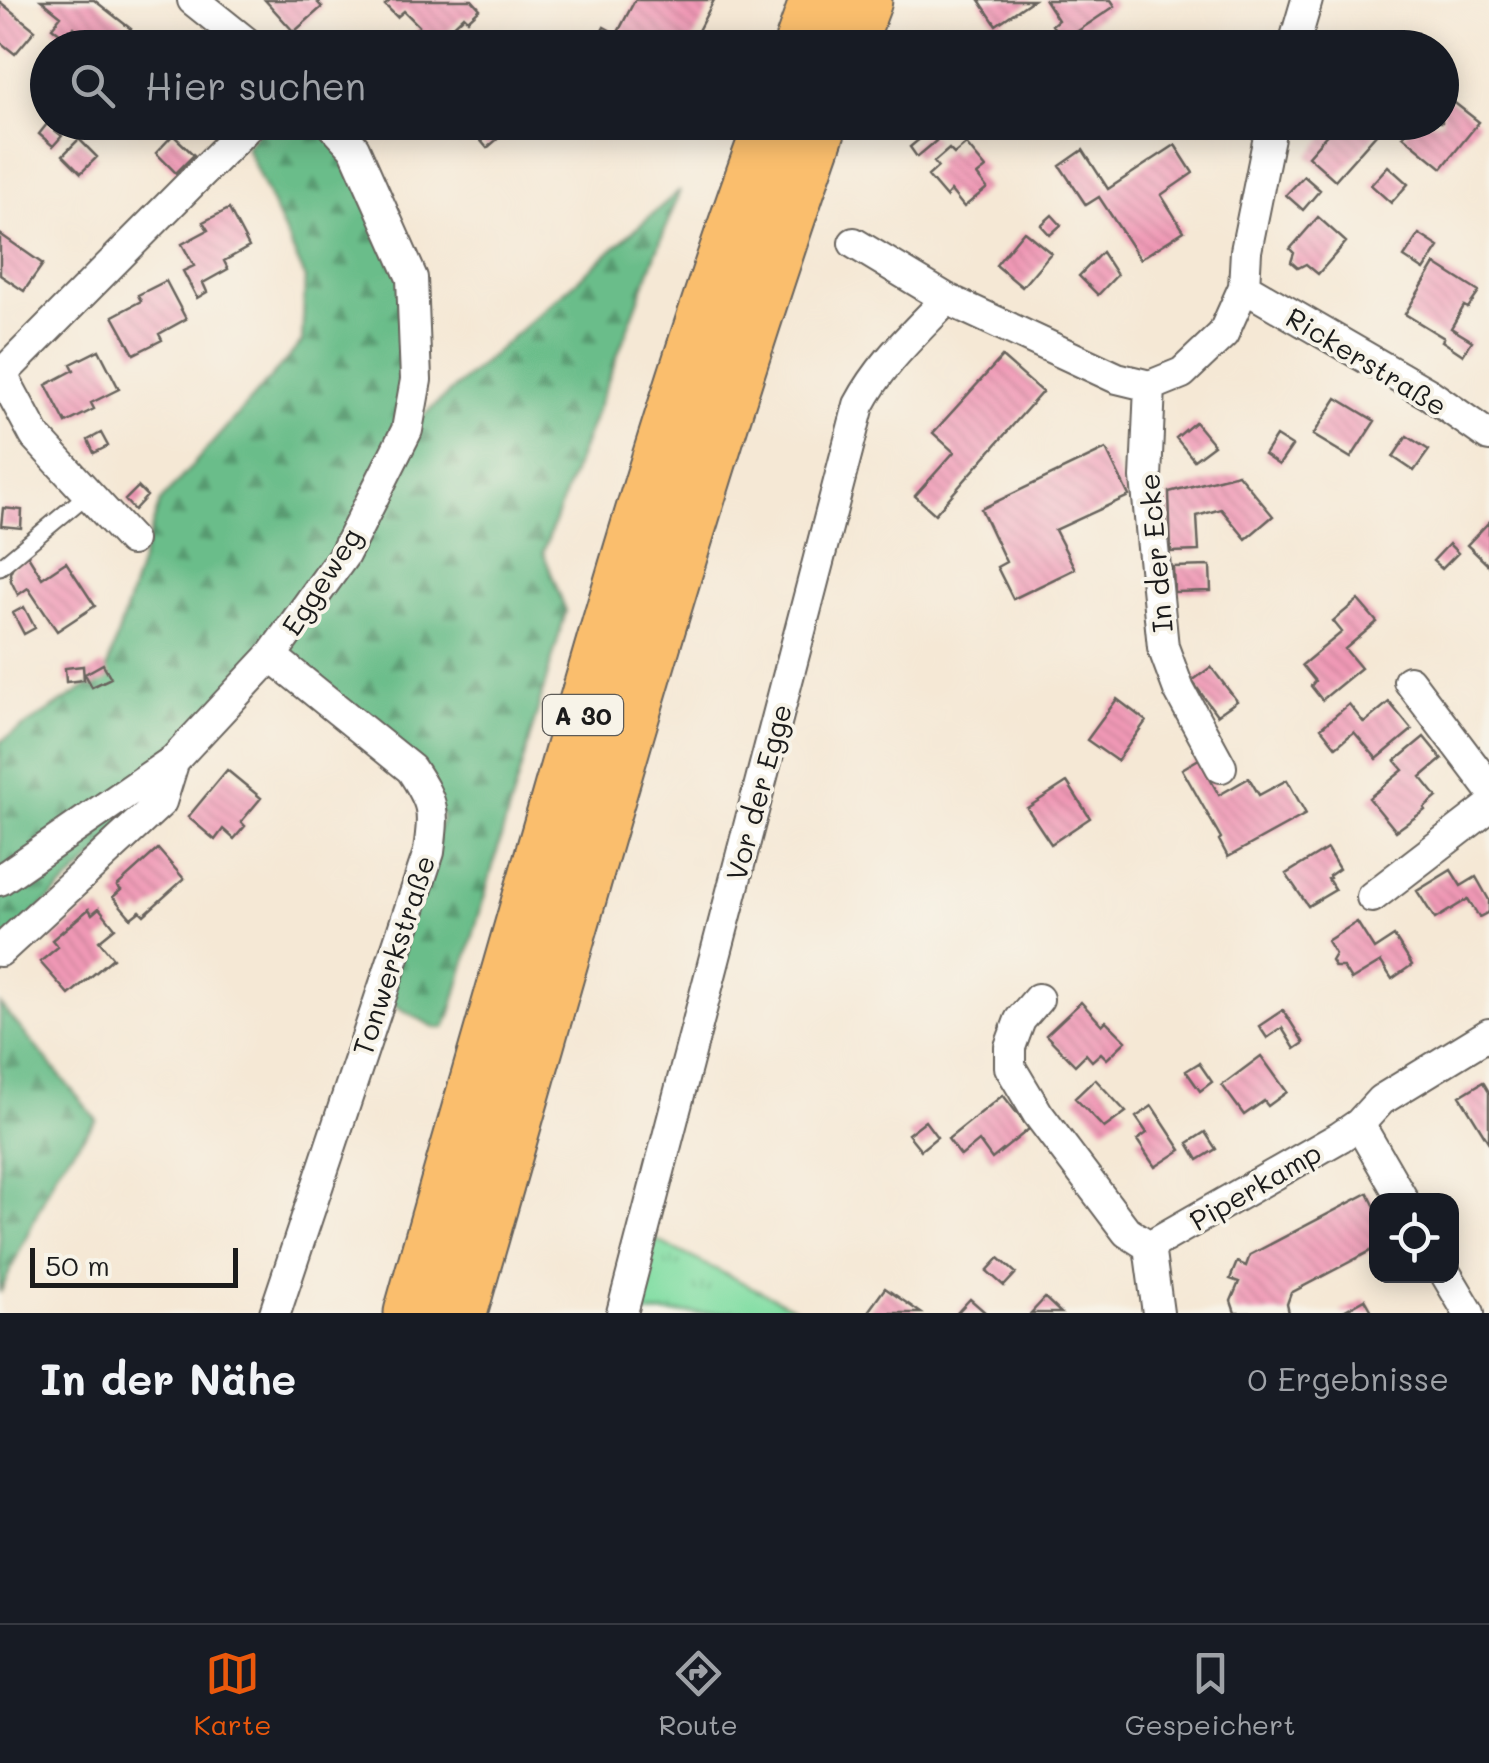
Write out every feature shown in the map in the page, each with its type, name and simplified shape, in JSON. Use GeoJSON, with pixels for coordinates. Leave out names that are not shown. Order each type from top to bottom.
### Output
{"type":"FeatureCollection","features":[{"type":"Feature","properties":{"kind":"highway"},"geometry":{"type":"LineString","coordinates":[[807,30],[818,0]]}},
{"type":"Feature","properties":{"kind":"highway"},"geometry":{"type":"LineString","coordinates":[[853,30],[864,0]]}},
{"type":"Feature","properties":{"kind":"highway","name":"A 30"},"geometry":{"type":"LineString","coordinates":[[412,1313],[662,450],[767,140]]}},
{"type":"Feature","properties":{"kind":"highway","name":"A 30"},"geometry":{"type":"LineString","coordinates":[[459,1313],[705,469],[814,140]]}},
{"type":"Feature","properties":{"kind":"street"},"geometry":{"type":"LineString","coordinates":[[193,0],[230,30]]}},
{"type":"Feature","properties":{"kind":"street"},"geometry":{"type":"LineString","coordinates":[[1299,30],[1307,0]]}},
{"type":"Feature","properties":{"kind":"street"},"geometry":{"type":"LineString","coordinates":[[131,540],[36,436],[0,374],[234,140]]}},
{"type":"Feature","properties":{"kind":"street","name":"Eggeweg"},"geometry":{"type":"LineString","coordinates":[[0,880],[174,760],[271,656],[344,555],[407,430],[416,380],[412,278],[354,148],[347,140]]}},
{"type":"Feature","properties":{"kind":"street"},"geometry":{"type":"LineString","coordinates":[[854,244],[948,299],[1117,378],[1150,386],[1182,373],[1223,334],[1244,287],[1246,252],[1268,140]]}},
{"type":"Feature","properties":{"kind":"street","name":"Rickerstraße"},"geometry":{"type":"LineString","coordinates":[[1244,287],[1430,394],[1489,436]]}},
{"type":"Feature","properties":{"kind":"street","name":"Vor der Egge"},"geometry":{"type":"LineString","coordinates":[[622,1313],[860,405],[884,365],[948,299]]}},
{"type":"Feature","properties":{"kind":"street","name":"In der Ecke"},"geometry":{"type":"LineString","coordinates":[[1150,386],[1146,478],[1163,647],[1179,690],[1221,767]]}},
{"type":"Feature","properties":{"kind":"street","name":"Tonwerkstraße"},"geometry":{"type":"LineString","coordinates":[[271,656],[411,769],[426,792],[433,815],[428,852],[276,1313]]}},
{"type":"Feature","properties":{"kind":"street"},"geometry":{"type":"LineString","coordinates":[[1409,682],[1489,786]]}},
{"type":"Feature","properties":{"kind":"street"},"geometry":{"type":"LineString","coordinates":[[0,951],[161,802],[174,760]]}},
{"type":"Feature","properties":{"kind":"street"},"geometry":{"type":"LineString","coordinates":[[1372,896],[1489,806]]}},
{"type":"Feature","properties":{"kind":"street"},"geometry":{"type":"LineString","coordinates":[[1038,999],[1020,1020],[1010,1047],[1010,1067],[1038,1114],[1127,1232],[1149,1246],[1158,1313]]}},
{"type":"Feature","properties":{"kind":"street","name":"Piperkamp"},"geometry":{"type":"LineString","coordinates":[[1149,1246],[1359,1124],[1381,1100],[1489,1034]]}},
{"type":"Feature","properties":{"kind":"street"},"geometry":{"type":"LineString","coordinates":[[1359,1124],[1399,1193]]}},
{"type":"Feature","properties":{"kind":"street"},"geometry":{"type":"LineString","coordinates":[[1451,1283],[1468,1313]]}},
{"type":"Feature","properties":{"kind":"lane"},"geometry":{"type":"LineString","coordinates":[[0,567],[88,494]]}},
{"type":"Feature","properties":{"kind":"green space"},"geometry":{"type":"Polygon","coordinates":[[[251,140],[333,140],[346,154],[404,278],[407,378],[392,443],[680,190],[543,552],[566,611],[445,1028],[436,1028],[383,999],[443,815],[267,658],[160,796],[0,946],[0,742],[105,675],[160,502],[302,342],[305,277],[246,147],[251,140]]]}},
{"type":"Feature","properties":{"kind":"green space"},"geometry":{"type":"Polygon","coordinates":[[[0,1004],[97,1120],[58,1168],[0,1293],[0,1004]]]}},
{"type":"Feature","properties":{"kind":"green space"},"geometry":{"type":"Polygon","coordinates":[[[654,1239],[805,1313],[634,1313],[654,1239]]]}},
{"type":"Feature","properties":{"kind":"building"},"geometry":{"type":"Polygon","coordinates":[[[41,0],[94,0],[131,29],[56,30],[52,27],[61,16],[41,0]]]}},
{"type":"Feature","properties":{"kind":"building"},"geometry":{"type":"Polygon","coordinates":[[[265,0],[322,0],[318,3],[322,7],[292,30],[265,0]]]}},
{"type":"Feature","properties":{"kind":"building"},"geometry":{"type":"Polygon","coordinates":[[[391,0],[472,0],[480,9],[468,20],[464,16],[450,30],[417,30],[419,26],[404,11],[397,17],[385,5],[391,0]]]}},
{"type":"Feature","properties":{"kind":"building"},"geometry":{"type":"Polygon","coordinates":[[[635,0],[714,0],[698,30],[619,30],[635,0]]]}},
{"type":"Feature","properties":{"kind":"building"},"geometry":{"type":"Polygon","coordinates":[[[979,0],[1033,0],[996,25],[979,0]]]}},
{"type":"Feature","properties":{"kind":"building"},"geometry":{"type":"Polygon","coordinates":[[[1045,0],[1111,0],[1115,6],[1079,30],[1055,30],[1052,25],[1058,20],[1045,0]]]}},
{"type":"Feature","properties":{"kind":"building"},"geometry":{"type":"Polygon","coordinates":[[[0,2],[35,30],[30,30],[30,36],[15,54],[0,42],[0,2]]]}},
{"type":"Feature","properties":{"kind":"building"},"geometry":{"type":"Polygon","coordinates":[[[1459,106],[1479,122],[1442,168],[1408,140],[1459,140],[1459,106]]]}},
{"type":"Feature","properties":{"kind":"building"},"geometry":{"type":"Polygon","coordinates":[[[80,140],[97,157],[81,173],[63,155],[80,140]]]}},
{"type":"Feature","properties":{"kind":"building"},"geometry":{"type":"Polygon","coordinates":[[[168,140],[178,140],[194,155],[176,173],[156,153],[168,140]]]}},
{"type":"Feature","properties":{"kind":"building"},"geometry":{"type":"Polygon","coordinates":[[[480,140],[496,140],[487,148],[480,140]]]}},
{"type":"Feature","properties":{"kind":"building"},"geometry":{"type":"Polygon","coordinates":[[[918,140],[936,141],[917,157],[910,147],[918,140]]]}},
{"type":"Feature","properties":{"kind":"building"},"geometry":{"type":"Polygon","coordinates":[[[1322,140],[1371,140],[1335,180],[1308,156],[1322,140]]]}},
{"type":"Feature","properties":{"kind":"building"},"geometry":{"type":"Polygon","coordinates":[[[966,144],[986,168],[977,175],[987,188],[964,207],[951,191],[946,197],[928,176],[938,167],[934,162],[949,149],[954,154],[966,144]]]}},
{"type":"Feature","properties":{"kind":"building"},"geometry":{"type":"Polygon","coordinates":[[[1175,145],[1193,173],[1161,195],[1184,231],[1140,259],[1099,197],[1086,205],[1060,166],[1083,150],[1108,189],[1175,145]]]}},
{"type":"Feature","properties":{"kind":"building"},"geometry":{"type":"Polygon","coordinates":[[[1388,166],[1408,184],[1391,203],[1371,185],[1388,166]]]}},
{"type":"Feature","properties":{"kind":"building"},"geometry":{"type":"Polygon","coordinates":[[[1304,176],[1320,190],[1303,210],[1286,195],[1304,176]]]}},
{"type":"Feature","properties":{"kind":"building"},"geometry":{"type":"Polygon","coordinates":[[[229,209],[249,247],[224,261],[228,269],[203,283],[207,292],[197,298],[183,271],[194,266],[182,244],[208,230],[203,222],[229,209]]]}},
{"type":"Feature","properties":{"kind":"building"},"geometry":{"type":"Polygon","coordinates":[[[1052,215],[1061,225],[1050,235],[1041,225],[1052,215]]]}},
{"type":"Feature","properties":{"kind":"building"},"geometry":{"type":"Polygon","coordinates":[[[1318,217],[1346,242],[1318,274],[1306,264],[1298,268],[1291,262],[1294,253],[1290,249],[1318,217]]]}},
{"type":"Feature","properties":{"kind":"building"},"geometry":{"type":"Polygon","coordinates":[[[1024,231],[1051,253],[1022,287],[996,265],[1024,231]]]}},
{"type":"Feature","properties":{"kind":"building"},"geometry":{"type":"Polygon","coordinates":[[[0,234],[43,264],[24,291],[0,275],[0,234]]]}},
{"type":"Feature","properties":{"kind":"building"},"geometry":{"type":"Polygon","coordinates":[[[1419,234],[1439,247],[1424,270],[1404,257],[1419,234]]]}},
{"type":"Feature","properties":{"kind":"building"},"geometry":{"type":"Polygon","coordinates":[[[1102,252],[1117,275],[1098,295],[1079,276],[1102,252]]]}},
{"type":"Feature","properties":{"kind":"building"},"geometry":{"type":"Polygon","coordinates":[[[1435,264],[1479,292],[1468,308],[1464,306],[1451,328],[1472,341],[1463,355],[1405,314],[1435,264]]]}},
{"type":"Feature","properties":{"kind":"building"},"geometry":{"type":"Polygon","coordinates":[[[166,281],[186,319],[159,334],[162,340],[134,354],[113,316],[141,301],[138,295],[166,281]]]}},
{"type":"Feature","properties":{"kind":"building"},"geometry":{"type":"Polygon","coordinates":[[[99,350],[119,389],[91,403],[94,409],[66,423],[46,385],[74,370],[71,364],[99,350]]]}},
{"type":"Feature","properties":{"kind":"building"},"geometry":{"type":"Polygon","coordinates":[[[1002,357],[1042,392],[935,514],[915,496],[954,452],[933,433],[1002,357]]]}},
{"type":"Feature","properties":{"kind":"building"},"geometry":{"type":"Polygon","coordinates":[[[1337,398],[1375,421],[1351,458],[1313,435],[1337,398]]]}},
{"type":"Feature","properties":{"kind":"building"},"geometry":{"type":"Polygon","coordinates":[[[1195,422],[1214,445],[1194,460],[1176,438],[1195,422]]]}},
{"type":"Feature","properties":{"kind":"building"},"geometry":{"type":"Polygon","coordinates":[[[101,433],[108,446],[94,453],[88,440],[101,433]]]}},
{"type":"Feature","properties":{"kind":"building"},"geometry":{"type":"Polygon","coordinates":[[[1276,436],[1292,446],[1279,465],[1264,455],[1276,436]]]}},
{"type":"Feature","properties":{"kind":"building"},"geometry":{"type":"Polygon","coordinates":[[[1407,436],[1429,450],[1414,471],[1393,457],[1407,436]]]}},
{"type":"Feature","properties":{"kind":"building"},"geometry":{"type":"Polygon","coordinates":[[[1106,449],[1129,496],[1055,530],[1075,569],[1013,599],[997,567],[1006,562],[981,509],[1106,449]]]}},
{"type":"Feature","properties":{"kind":"building"},"geometry":{"type":"Polygon","coordinates":[[[1238,474],[1273,516],[1246,539],[1221,509],[1197,516],[1199,551],[1171,552],[1169,492],[1238,474]]]}},
{"type":"Feature","properties":{"kind":"building"},"geometry":{"type":"Polygon","coordinates":[[[138,487],[147,496],[134,510],[125,500],[138,487]]]}},
{"type":"Feature","properties":{"kind":"building"},"geometry":{"type":"Polygon","coordinates":[[[3,508],[22,510],[21,528],[1,526],[3,508]]]}},
{"type":"Feature","properties":{"kind":"building"},"geometry":{"type":"Polygon","coordinates":[[[1489,522],[1489,566],[1467,545],[1489,522]]]}},
{"type":"Feature","properties":{"kind":"building"},"geometry":{"type":"Polygon","coordinates":[[[1449,544],[1458,553],[1442,569],[1433,561],[1449,544]]]}},
{"type":"Feature","properties":{"kind":"building"},"geometry":{"type":"Polygon","coordinates":[[[27,554],[42,578],[66,562],[95,606],[57,631],[28,588],[18,595],[11,581],[13,566],[27,554]]]}},
{"type":"Feature","properties":{"kind":"building"},"geometry":{"type":"Polygon","coordinates":[[[1210,566],[1211,591],[1174,592],[1173,567],[1210,566]]]}},
{"type":"Feature","properties":{"kind":"building"},"geometry":{"type":"Polygon","coordinates":[[[1358,600],[1377,622],[1345,649],[1361,668],[1322,700],[1311,686],[1315,681],[1302,665],[1342,632],[1333,621],[1358,600]]]}},
{"type":"Feature","properties":{"kind":"building"},"geometry":{"type":"Polygon","coordinates":[[[24,607],[35,628],[24,634],[13,613],[24,607]]]}},
{"type":"Feature","properties":{"kind":"building"},"geometry":{"type":"Polygon","coordinates":[[[103,664],[111,678],[92,687],[85,674],[103,664]]]}},
{"type":"Feature","properties":{"kind":"building"},"geometry":{"type":"Polygon","coordinates":[[[83,666],[84,680],[66,682],[65,668],[83,666]]]}},
{"type":"Feature","properties":{"kind":"building"},"geometry":{"type":"Polygon","coordinates":[[[1211,667],[1237,701],[1217,715],[1192,681],[1211,667]]]}},
{"type":"Feature","properties":{"kind":"building"},"geometry":{"type":"Polygon","coordinates":[[[1117,699],[1146,721],[1117,761],[1087,740],[1117,699]]]}},
{"type":"Feature","properties":{"kind":"building"},"geometry":{"type":"Polygon","coordinates":[[[1389,702],[1412,730],[1377,759],[1354,732],[1336,747],[1321,728],[1349,704],[1364,723],[1389,702]]]}},
{"type":"Feature","properties":{"kind":"building"},"geometry":{"type":"Polygon","coordinates":[[[1424,737],[1442,759],[1421,777],[1437,797],[1396,831],[1369,798],[1403,770],[1395,761],[1424,737]]]}},
{"type":"Feature","properties":{"kind":"building"},"geometry":{"type":"Polygon","coordinates":[[[1199,759],[1219,795],[1249,778],[1259,795],[1287,780],[1306,814],[1228,857],[1182,769],[1199,759]]]}},
{"type":"Feature","properties":{"kind":"building"},"geometry":{"type":"Polygon","coordinates":[[[227,770],[261,798],[241,822],[245,826],[234,839],[223,829],[215,840],[188,817],[227,770]]]}},
{"type":"Feature","properties":{"kind":"building"},"geometry":{"type":"Polygon","coordinates":[[[1067,782],[1090,818],[1051,844],[1027,808],[1067,782]]]}},
{"type":"Feature","properties":{"kind":"building"},"geometry":{"type":"Polygon","coordinates":[[[158,849],[184,879],[144,915],[140,911],[131,918],[113,897],[121,890],[117,886],[158,849]]]}},
{"type":"Feature","properties":{"kind":"building"},"geometry":{"type":"Polygon","coordinates":[[[1327,849],[1339,869],[1328,879],[1335,890],[1308,906],[1286,874],[1327,849]]]}},
{"type":"Feature","properties":{"kind":"building"},"geometry":{"type":"Polygon","coordinates":[[[1451,870],[1461,886],[1476,877],[1489,900],[1489,912],[1479,917],[1468,899],[1435,919],[1417,891],[1451,870]]]}},
{"type":"Feature","properties":{"kind":"building"},"geometry":{"type":"Polygon","coordinates":[[[99,908],[115,928],[99,941],[113,958],[69,995],[40,962],[58,947],[52,940],[89,909],[92,914],[99,908]]]}},
{"type":"Feature","properties":{"kind":"building"},"geometry":{"type":"Polygon","coordinates":[[[1357,922],[1374,949],[1394,936],[1412,965],[1392,979],[1381,962],[1351,980],[1343,967],[1335,967],[1331,961],[1335,954],[1327,941],[1357,922]]]}},
{"type":"Feature","properties":{"kind":"building"},"geometry":{"type":"Polygon","coordinates":[[[1081,1002],[1102,1025],[1106,1021],[1126,1041],[1107,1059],[1101,1053],[1092,1061],[1086,1054],[1075,1065],[1046,1035],[1081,1002]]]}},
{"type":"Feature","properties":{"kind":"building"},"geometry":{"type":"Polygon","coordinates":[[[1283,1010],[1304,1043],[1295,1049],[1282,1028],[1267,1038],[1259,1026],[1283,1010]]]}},
{"type":"Feature","properties":{"kind":"building"},"geometry":{"type":"Polygon","coordinates":[[[1261,1056],[1287,1092],[1268,1106],[1264,1101],[1244,1115],[1222,1085],[1261,1056]]]}},
{"type":"Feature","properties":{"kind":"building"},"geometry":{"type":"Polygon","coordinates":[[[1199,1063],[1212,1082],[1200,1091],[1186,1071],[1199,1063]]]}},
{"type":"Feature","properties":{"kind":"building"},"geometry":{"type":"Polygon","coordinates":[[[1095,1079],[1126,1112],[1104,1128],[1075,1098],[1095,1079]]]}},
{"type":"Feature","properties":{"kind":"building"},"geometry":{"type":"Polygon","coordinates":[[[1483,1082],[1489,1092],[1489,1143],[1460,1096],[1483,1082]]]}},
{"type":"Feature","properties":{"kind":"building"},"geometry":{"type":"Polygon","coordinates":[[[1003,1095],[1029,1129],[992,1159],[979,1141],[961,1156],[948,1139],[1003,1095]]]}},
{"type":"Feature","properties":{"kind":"building"},"geometry":{"type":"Polygon","coordinates":[[[1152,1106],[1181,1150],[1155,1167],[1137,1140],[1147,1133],[1136,1117],[1152,1106]]]}},
{"type":"Feature","properties":{"kind":"building"},"geometry":{"type":"Polygon","coordinates":[[[925,1121],[937,1137],[921,1150],[908,1134],[925,1121]]]}},
{"type":"Feature","properties":{"kind":"building"},"geometry":{"type":"Polygon","coordinates":[[[1205,1132],[1216,1149],[1198,1160],[1188,1143],[1205,1132]]]}},
{"type":"Feature","properties":{"kind":"building"},"geometry":{"type":"Polygon","coordinates":[[[1368,1193],[1369,1252],[1291,1293],[1289,1313],[1235,1313],[1231,1301],[1239,1282],[1230,1279],[1237,1262],[1246,1266],[1250,1255],[1368,1193]]]}},
{"type":"Feature","properties":{"kind":"building"},"geometry":{"type":"Polygon","coordinates":[[[999,1258],[1016,1273],[1004,1286],[987,1271],[999,1258]]]}},
{"type":"Feature","properties":{"kind":"building"},"geometry":{"type":"Polygon","coordinates":[[[885,1288],[921,1313],[867,1313],[885,1288]]]}},
{"type":"Feature","properties":{"kind":"building"},"geometry":{"type":"Polygon","coordinates":[[[1045,1298],[1061,1313],[1031,1313],[1045,1298]]]}},
{"type":"Feature","properties":{"kind":"building"},"geometry":{"type":"Polygon","coordinates":[[[970,1299],[986,1313],[957,1313],[970,1299]]]}},
{"type":"Feature","properties":{"kind":"building"},"geometry":{"type":"Polygon","coordinates":[[[1365,1299],[1373,1313],[1340,1313],[1365,1299]]]}}]}
